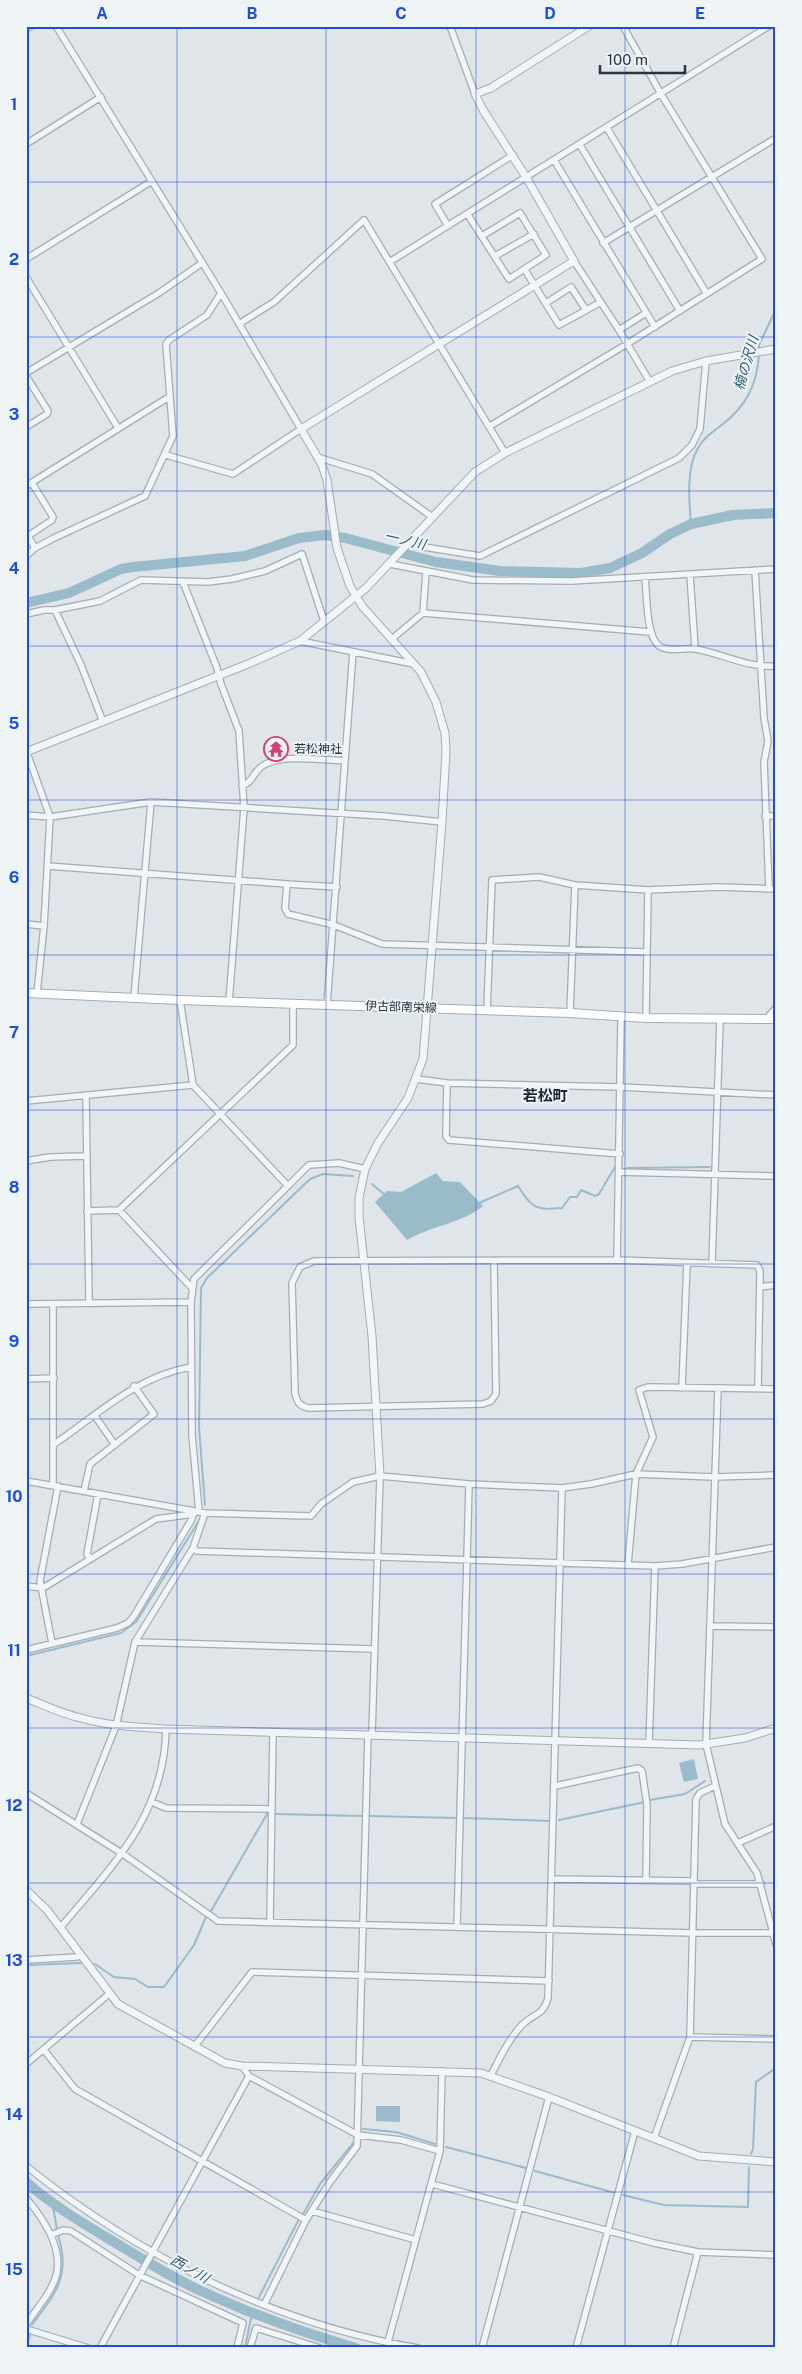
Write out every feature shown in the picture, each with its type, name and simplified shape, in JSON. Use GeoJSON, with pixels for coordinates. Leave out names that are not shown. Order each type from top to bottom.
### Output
{"type":"FeatureCollection","features":[{"type":"Feature","properties":{"kind":"main road","name":"伊古部南栄線"},"geometry":{"type":"LineString","coordinates":[[26,993],[229,1002],[570,1013],[646,1018],[776,1019]]}},
{"type":"Feature","properties":{"kind":"street"},"geometry":{"type":"LineString","coordinates":[[26,29],[31,26]]}},
{"type":"Feature","properties":{"kind":"street"},"geometry":{"type":"LineString","coordinates":[[56,26],[221,292],[238,324],[302,429],[317,457],[331,498],[334,526],[343,569],[355,595],[421,672],[436,702],[445,733],[446,751],[442,822],[423,1059],[408,1098],[378,1143],[366,1169],[359,1207],[372,1336],[380,1476],[362,1925],[357,2146],[330,2182],[306,2220],[264,2305]]}},
{"type":"Feature","properties":{"kind":"street"},"geometry":{"type":"LineString","coordinates":[[450,26],[482,110],[526,177],[574,261],[650,382]]}},
{"type":"Feature","properties":{"kind":"street"},"geometry":{"type":"LineString","coordinates":[[475,94],[491,88],[589,26]]}},
{"type":"Feature","properties":{"kind":"street"},"geometry":{"type":"LineString","coordinates":[[490,426],[655,327],[762,259],[661,94],[623,26]]}},
{"type":"Feature","properties":{"kind":"street"},"geometry":{"type":"LineString","coordinates":[[390,262],[769,26]]}},
{"type":"Feature","properties":{"kind":"street"},"geometry":{"type":"LineString","coordinates":[[26,144],[101,97]]}},
{"type":"Feature","properties":{"kind":"street"},"geometry":{"type":"LineString","coordinates":[[607,128],[707,294]]}},
{"type":"Feature","properties":{"kind":"street"},"geometry":{"type":"LineString","coordinates":[[603,243],[776,138]]}},
{"type":"Feature","properties":{"kind":"street"},"geometry":{"type":"LineString","coordinates":[[580,145],[680,311]]}},
{"type":"Feature","properties":{"kind":"street"},"geometry":{"type":"LineString","coordinates":[[448,226],[434,204],[512,155]]}},
{"type":"Feature","properties":{"kind":"street"},"geometry":{"type":"LineString","coordinates":[[554,160],[655,327]]}},
{"type":"Feature","properties":{"kind":"street"},"geometry":{"type":"LineString","coordinates":[[26,259],[152,181]]}},
{"type":"Feature","properties":{"kind":"street"},"geometry":{"type":"LineString","coordinates":[[468,215],[509,279],[546,255],[520,213],[482,236]]}},
{"type":"Feature","properties":{"kind":"street"},"geometry":{"type":"LineString","coordinates":[[238,324],[274,302],[364,220],[505,453]]}},
{"type":"Feature","properties":{"kind":"street"},"geometry":{"type":"LineString","coordinates":[[495,256],[534,234]]}},
{"type":"Feature","properties":{"kind":"street"},"geometry":{"type":"LineString","coordinates":[[166,455],[233,474],[302,429],[574,261]]}},
{"type":"Feature","properties":{"kind":"street"},"geometry":{"type":"LineString","coordinates":[[26,427],[47,414],[48,411],[26,375],[159,293],[202,264]]}},
{"type":"Feature","properties":{"kind":"street"},"geometry":{"type":"LineString","coordinates":[[525,270],[562,325],[601,302]]}},
{"type":"Feature","properties":{"kind":"street"},"geometry":{"type":"LineString","coordinates":[[26,277],[118,428]]}},
{"type":"Feature","properties":{"kind":"street"},"geometry":{"type":"LineString","coordinates":[[546,303],[571,287],[586,310]]}},
{"type":"Feature","properties":{"kind":"street"},"geometry":{"type":"LineString","coordinates":[[26,556],[35,548],[141,499],[166,455],[173,436],[166,344],[169,340],[207,315],[221,292]]}},
{"type":"Feature","properties":{"kind":"street"},"geometry":{"type":"LineString","coordinates":[[619,330],[646,313]]}},
{"type":"Feature","properties":{"kind":"street"},"geometry":{"type":"LineString","coordinates":[[37,993],[44,926],[50,817],[26,752],[218,676],[300,641],[391,562],[431,516],[475,472],[505,453],[672,371],[706,362],[772,351]]}},
{"type":"Feature","properties":{"kind":"street"},"geometry":{"type":"LineString","coordinates":[[409,543],[463,555],[480,556],[679,458],[692,445],[700,429],[706,362]]}},
{"type":"Feature","properties":{"kind":"street"},"geometry":{"type":"LineString","coordinates":[[35,548],[27,534],[52,520],[53,517],[29,484],[169,397]]}},
{"type":"Feature","properties":{"kind":"street"},"geometry":{"type":"LineString","coordinates":[[317,457],[372,474],[431,516]]}},
{"type":"Feature","properties":{"kind":"street"},"geometry":{"type":"LineString","coordinates":[[26,614],[100,601],[141,580],[208,582],[232,579],[265,571],[302,554],[324,621]]}},
{"type":"Feature","properties":{"kind":"street"},"geometry":{"type":"LineString","coordinates":[[391,562],[426,572],[473,580],[571,581],[776,569]]}},
{"type":"Feature","properties":{"kind":"street"},"geometry":{"type":"LineString","coordinates":[[487,1010],[492,880],[539,876],[575,886],[648,890],[718,887],[772,889],[765,816],[764,762],[768,741],[764,718],[755,570]]}},
{"type":"Feature","properties":{"kind":"street"},"geometry":{"type":"LineString","coordinates":[[423,613],[426,572]]}},
{"type":"Feature","properties":{"kind":"street"},"geometry":{"type":"LineString","coordinates":[[690,575],[695,648]]}},
{"type":"Feature","properties":{"kind":"street"},"geometry":{"type":"LineString","coordinates":[[645,578],[650,632],[658,646],[666,649],[695,648],[762,667],[776,666]]}},
{"type":"Feature","properties":{"kind":"street"},"geometry":{"type":"LineString","coordinates":[[183,582],[217,668],[218,676],[239,732],[244,808],[229,1002]]}},
{"type":"Feature","properties":{"kind":"street"},"geometry":{"type":"LineString","coordinates":[[55,610],[81,665],[103,722]]}},
{"type":"Feature","properties":{"kind":"street"},"geometry":{"type":"LineString","coordinates":[[393,638],[423,613],[650,632]]}},
{"type":"Feature","properties":{"kind":"street"},"geometry":{"type":"LineString","coordinates":[[300,641],[414,664]]}},
{"type":"Feature","properties":{"kind":"street"},"geometry":{"type":"LineString","coordinates":[[328,1005],[353,652]]}},
{"type":"Feature","properties":{"kind":"street"},"geometry":{"type":"LineString","coordinates":[[768,741],[776,741]]}},
{"type":"Feature","properties":{"kind":"street"},"geometry":{"type":"LineString","coordinates":[[242,786],[249,784],[261,766],[290,757],[346,761]]}},
{"type":"Feature","properties":{"kind":"street"},"geometry":{"type":"LineString","coordinates":[[26,815],[50,817],[151,802],[342,815],[384,816],[442,822]]}},
{"type":"Feature","properties":{"kind":"street"},"geometry":{"type":"LineString","coordinates":[[134,998],[151,802]]}},
{"type":"Feature","properties":{"kind":"street"},"geometry":{"type":"LineString","coordinates":[[765,816],[776,816]]}},
{"type":"Feature","properties":{"kind":"street"},"geometry":{"type":"LineString","coordinates":[[48,866],[337,887]]}},
{"type":"Feature","properties":{"kind":"street"},"geometry":{"type":"LineString","coordinates":[[287,884],[285,908],[288,914],[334,925],[382,944],[647,952]]}},
{"type":"Feature","properties":{"kind":"street"},"geometry":{"type":"LineString","coordinates":[[570,1013],[575,886]]}},
{"type":"Feature","properties":{"kind":"street"},"geometry":{"type":"LineString","coordinates":[[646,1018],[648,890]]}},
{"type":"Feature","properties":{"kind":"street"},"geometry":{"type":"LineString","coordinates":[[26,924],[44,926]]}},
{"type":"Feature","properties":{"kind":"street"},"geometry":{"type":"LineString","coordinates":[[180,1000],[193,1085],[288,1186]]}},
{"type":"Feature","properties":{"kind":"street"},"geometry":{"type":"LineString","coordinates":[[87,1211],[118,1210],[293,1046],[293,1003]]}},
{"type":"Feature","properties":{"kind":"street"},"geometry":{"type":"LineString","coordinates":[[766,1019],[776,1008]]}},
{"type":"Feature","properties":{"kind":"street"},"geometry":{"type":"LineString","coordinates":[[617,1260],[621,1017]]}},
{"type":"Feature","properties":{"kind":"street"},"geometry":{"type":"LineString","coordinates":[[712,1264],[720,1020]]}},
{"type":"Feature","properties":{"kind":"street"},"geometry":{"type":"LineString","coordinates":[[416,1079],[447,1083],[621,1086],[776,1095]]}},
{"type":"Feature","properties":{"kind":"street"},"geometry":{"type":"LineString","coordinates":[[447,1083],[446,1136],[449,1140],[620,1154]]}},
{"type":"Feature","properties":{"kind":"street"},"geometry":{"type":"LineString","coordinates":[[26,1101],[193,1085]]}},
{"type":"Feature","properties":{"kind":"street"},"geometry":{"type":"LineString","coordinates":[[86,1095],[89,1303]]}},
{"type":"Feature","properties":{"kind":"street"},"geometry":{"type":"LineString","coordinates":[[26,1161],[50,1157],[86,1156]]}},
{"type":"Feature","properties":{"kind":"street"},"geometry":{"type":"LineString","coordinates":[[77,1824],[116,1726],[135,1642],[193,1548],[202,1513],[192,1435],[190,1302],[192,1287],[198,1273],[309,1165],[332,1163],[366,1169]]}},
{"type":"Feature","properties":{"kind":"street"},"geometry":{"type":"LineString","coordinates":[[619,1172],[776,1176]]}},
{"type":"Feature","properties":{"kind":"street"},"geometry":{"type":"LineString","coordinates":[[118,1210],[192,1287]]}},
{"type":"Feature","properties":{"kind":"street"},"geometry":{"type":"LineString","coordinates":[[494,1261],[496,1394],[491,1401],[482,1404],[309,1408],[302,1407],[297,1402],[295,1393],[292,1283],[300,1267],[314,1261],[617,1260],[757,1265],[760,1271],[758,1388]]}},
{"type":"Feature","properties":{"kind":"street"},"geometry":{"type":"LineString","coordinates":[[682,1388],[687,1263]]}},
{"type":"Feature","properties":{"kind":"street"},"geometry":{"type":"LineString","coordinates":[[760,1287],[776,1285]]}},
{"type":"Feature","properties":{"kind":"street"},"geometry":{"type":"LineString","coordinates":[[26,1304],[190,1302]]}},
{"type":"Feature","properties":{"kind":"street"},"geometry":{"type":"LineString","coordinates":[[52,1643],[43,1588],[40,1581],[56,1485],[53,1445],[53,1304]]}},
{"type":"Feature","properties":{"kind":"street"},"geometry":{"type":"LineString","coordinates":[[53,1445],[134,1386],[173,1370],[191,1367]]}},
{"type":"Feature","properties":{"kind":"street"},"geometry":{"type":"LineString","coordinates":[[26,1379],[54,1378]]}},
{"type":"Feature","properties":{"kind":"street"},"geometry":{"type":"LineString","coordinates":[[84,1491],[90,1464],[154,1414],[134,1386]]}},
{"type":"Feature","properties":{"kind":"street"},"geometry":{"type":"LineString","coordinates":[[628,1564],[636,1474],[653,1436],[639,1390],[648,1387],[776,1389]]}},
{"type":"Feature","properties":{"kind":"street"},"geometry":{"type":"LineString","coordinates":[[718,1388],[706,1744],[725,1824],[757,1872],[775,1934],[776,1944]]}},
{"type":"Feature","properties":{"kind":"street"},"geometry":{"type":"LineString","coordinates":[[95,1416],[116,1445]]}},
{"type":"Feature","properties":{"kind":"street"},"geometry":{"type":"LineString","coordinates":[[26,1481],[202,1513],[311,1516],[321,1504],[353,1482],[380,1476],[469,1484],[562,1488],[636,1474],[714,1477],[776,1476]]}},
{"type":"Feature","properties":{"kind":"street"},"geometry":{"type":"LineString","coordinates":[[457,1928],[469,1484]]}},
{"type":"Feature","properties":{"kind":"street"},"geometry":{"type":"LineString","coordinates":[[491,2075],[507,2044],[523,2023],[544,2010],[548,1998],[562,1488]]}},
{"type":"Feature","properties":{"kind":"street"},"geometry":{"type":"LineString","coordinates":[[90,1559],[87,1554],[98,1494]]}},
{"type":"Feature","properties":{"kind":"street"},"geometry":{"type":"LineString","coordinates":[[26,1586],[43,1588],[156,1519],[202,1513]]}},
{"type":"Feature","properties":{"kind":"street"},"geometry":{"type":"LineString","coordinates":[[26,1650],[117,1628],[128,1623],[192,1519],[192,1515]]}},
{"type":"Feature","properties":{"kind":"street"},"geometry":{"type":"LineString","coordinates":[[193,1548],[197,1551],[654,1566],[682,1564],[776,1547]]}},
{"type":"Feature","properties":{"kind":"street"},"geometry":{"type":"LineString","coordinates":[[649,1744],[654,1566]]}},
{"type":"Feature","properties":{"kind":"street"},"geometry":{"type":"LineString","coordinates":[[710,1626],[776,1628]]}},
{"type":"Feature","properties":{"kind":"street"},"geometry":{"type":"LineString","coordinates":[[135,1642],[374,1649]]}},
{"type":"Feature","properties":{"kind":"street"},"geometry":{"type":"LineString","coordinates":[[26,1698],[79,1718],[116,1726],[166,1729],[649,1744],[706,1744],[745,1738],[776,1728]]}},
{"type":"Feature","properties":{"kind":"street"},"geometry":{"type":"LineString","coordinates":[[60,1928],[123,1854],[152,1802],[166,1729]]}},
{"type":"Feature","properties":{"kind":"street"},"geometry":{"type":"LineString","coordinates":[[270,1921],[273,1732]]}},
{"type":"Feature","properties":{"kind":"street"},"geometry":{"type":"LineString","coordinates":[[555,1786],[638,1768],[642,1771],[647,1805],[646,1880]]}},
{"type":"Feature","properties":{"kind":"street"},"geometry":{"type":"LineString","coordinates":[[654,2138],[690,2037],[696,1799],[700,1793],[715,1786]]}},
{"type":"Feature","properties":{"kind":"street"},"geometry":{"type":"LineString","coordinates":[[26,1793],[123,1854],[218,1921],[693,1934],[775,1934]]}},
{"type":"Feature","properties":{"kind":"street"},"geometry":{"type":"LineString","coordinates":[[152,1802],[166,1808],[272,1809]]}},
{"type":"Feature","properties":{"kind":"street"},"geometry":{"type":"LineString","coordinates":[[738,1843],[776,1826]]}},
{"type":"Feature","properties":{"kind":"street"},"geometry":{"type":"LineString","coordinates":[[552,1879],[761,1884]]}},
{"type":"Feature","properties":{"kind":"street"},"geometry":{"type":"LineString","coordinates":[[26,1890],[46,1910],[109,1994],[125,2010],[226,2063],[242,2066],[359,2071],[442,2071],[491,2075],[706,2157],[776,2162]]}},
{"type":"Feature","properties":{"kind":"street"},"geometry":{"type":"LineString","coordinates":[[26,1960],[77,1957],[81,1955]]}},
{"type":"Feature","properties":{"kind":"street"},"geometry":{"type":"LineString","coordinates":[[194,2047],[252,1972],[549,1980]]}},
{"type":"Feature","properties":{"kind":"street"},"geometry":{"type":"LineString","coordinates":[[26,2064],[109,1994]]}},
{"type":"Feature","properties":{"kind":"street"},"geometry":{"type":"LineString","coordinates":[[690,2037],[776,2039]]}},
{"type":"Feature","properties":{"kind":"street"},"geometry":{"type":"LineString","coordinates":[[44,2050],[74,2089],[306,2220]]}},
{"type":"Feature","properties":{"kind":"street"},"geometry":{"type":"LineString","coordinates":[[242,2066],[249,2076],[358,2135],[402,2140],[440,2151]]}},
{"type":"Feature","properties":{"kind":"street"},"geometry":{"type":"LineString","coordinates":[[388,2342],[440,2151],[442,2071]]}},
{"type":"Feature","properties":{"kind":"street"},"geometry":{"type":"LineString","coordinates":[[100,2348],[249,2076]]}},
{"type":"Feature","properties":{"kind":"street"},"geometry":{"type":"LineString","coordinates":[[482,2348],[549,2097]]}},
{"type":"Feature","properties":{"kind":"street"},"geometry":{"type":"LineString","coordinates":[[576,2348],[636,2131]]}},
{"type":"Feature","properties":{"kind":"street"},"geometry":{"type":"LineString","coordinates":[[26,2166],[61,2194],[107,2225],[173,2264],[264,2305],[388,2342],[418,2348]]}},
{"type":"Feature","properties":{"kind":"street"},"geometry":{"type":"LineString","coordinates":[[432,2184],[608,2231],[698,2252],[776,2255]]}},
{"type":"Feature","properties":{"kind":"street"},"geometry":{"type":"LineString","coordinates":[[26,2198],[51,2236],[55,2246],[56,2275],[51,2287],[27,2323],[26,2329],[88,2348]]}},
{"type":"Feature","properties":{"kind":"street"},"geometry":{"type":"LineString","coordinates":[[312,2211],[416,2240]]}},
{"type":"Feature","properties":{"kind":"street"},"geometry":{"type":"LineString","coordinates":[[51,2236],[63,2230],[71,2231],[140,2273],[243,2323],[243,2330],[237,2348]]}},
{"type":"Feature","properties":{"kind":"street"},"geometry":{"type":"LineString","coordinates":[[673,2348],[698,2252]]}},
{"type":"Feature","properties":{"kind":"street"},"geometry":{"type":"LineString","coordinates":[[250,2348],[256,2328],[320,2348]]}},
{"type":"Feature","properties":{"kind":"street"},"geometry":{"type":"LineString","coordinates":[[243,2330],[253,2333]]}},
{"type":"Feature","properties":{"kind":"water"},"geometry":{"type":"Polygon","coordinates":[[[436,1173],[443,1181],[460,1182],[483,1206],[466,1217],[407,1240],[375,1202],[387,1191],[401,1192],[436,1173]]]}},
{"type":"Feature","properties":{"kind":"water"},"geometry":{"type":"Polygon","coordinates":[[[694,1759],[698,1779],[684,1782],[679,1763],[694,1759]]]}},
{"type":"Feature","properties":{"kind":"water"},"geometry":{"type":"Polygon","coordinates":[[[376,2106],[400,2106],[400,2122],[376,2121],[376,2106]]]}},
{"type":"Feature","properties":{"kind":"waterway","name":"楠の沢川"},"geometry":{"type":"LineString","coordinates":[[759,350],[759,345],[776,309]]}},
{"type":"Feature","properties":{"kind":"waterway","name":"楠の沢川"},"geometry":{"type":"LineString","coordinates":[[691,524],[689,485],[694,456],[709,434],[731,417],[744,402],[756,376],[759,355]]}},
{"type":"Feature","properties":{"kind":"waterway","name":"一ノ川"},"geometry":{"type":"LineString","coordinates":[[26,603],[69,593],[121,569],[245,556],[299,538],[325,535],[345,538],[436,562],[500,571],[581,573],[610,568],[642,553],[670,534],[691,524],[733,515],[776,513]]}},
{"type":"Feature","properties":{"kind":"waterway"},"geometry":{"type":"LineString","coordinates":[[479,1203],[518,1186],[531,1204],[546,1209],[562,1208],[570,1197],[577,1197],[581,1190],[595,1196],[599,1194],[615,1167]]}},
{"type":"Feature","properties":{"kind":"waterway"},"geometry":{"type":"LineString","coordinates":[[627,1168],[710,1167]]}},
{"type":"Feature","properties":{"kind":"waterway"},"geometry":{"type":"LineString","coordinates":[[205,1505],[199,1427],[201,1288],[207,1278],[310,1179],[323,1174],[353,1176]]}},
{"type":"Feature","properties":{"kind":"waterway"},"geometry":{"type":"LineString","coordinates":[[372,1184],[385,1195]]}},
{"type":"Feature","properties":{"kind":"waterway"},"geometry":{"type":"LineString","coordinates":[[26,1656],[121,1633],[136,1622],[200,1519]]}},
{"type":"Feature","properties":{"kind":"waterway"},"geometry":{"type":"LineString","coordinates":[[650,1800],[685,1794],[705,1781]]}},
{"type":"Feature","properties":{"kind":"waterway"},"geometry":{"type":"LineString","coordinates":[[559,1820],[645,1802]]}},
{"type":"Feature","properties":{"kind":"waterway"},"geometry":{"type":"LineString","coordinates":[[211,1911],[267,1814]]}},
{"type":"Feature","properties":{"kind":"waterway"},"geometry":{"type":"LineString","coordinates":[[275,1814],[362,1816]]}},
{"type":"Feature","properties":{"kind":"waterway"},"geometry":{"type":"LineString","coordinates":[[369,1816],[457,1818]]}},
{"type":"Feature","properties":{"kind":"waterway"},"geometry":{"type":"LineString","coordinates":[[462,1818],[551,1821]]}},
{"type":"Feature","properties":{"kind":"waterway"},"geometry":{"type":"LineString","coordinates":[[95,1964],[114,1977],[135,1979],[148,1987],[164,1987],[194,1945],[206,1917]]}},
{"type":"Feature","properties":{"kind":"waterway"},"geometry":{"type":"LineString","coordinates":[[26,1965],[82,1963]]}},
{"type":"Feature","properties":{"kind":"waterway"},"geometry":{"type":"LineString","coordinates":[[751,2154],[753,2149],[756,2082],[776,2068]]}},
{"type":"Feature","properties":{"kind":"waterway"},"geometry":{"type":"LineString","coordinates":[[363,2129],[396,2132],[435,2144]]}},
{"type":"Feature","properties":{"kind":"waterway"},"geometry":{"type":"LineString","coordinates":[[303,2214],[320,2184],[354,2142]]}},
{"type":"Feature","properties":{"kind":"waterway"},"geometry":{"type":"LineString","coordinates":[[446,2147],[526,2168]]}},
{"type":"Feature","properties":{"kind":"waterway"},"geometry":{"type":"LineString","coordinates":[[623,2195],[664,2205],[748,2207],[749,2167]]}},
{"type":"Feature","properties":{"kind":"waterway"},"geometry":{"type":"LineString","coordinates":[[535,2171],[615,2193]]}},
{"type":"Feature","properties":{"kind":"waterway","name":"西ノ川"},"geometry":{"type":"LineString","coordinates":[[26,2182],[46,2199],[80,2221],[185,2283],[264,2317],[356,2348]]}},
{"type":"Feature","properties":{"kind":"waterway"},"geometry":{"type":"LineString","coordinates":[[52,2200],[57,2230]]}},
{"type":"Feature","properties":{"kind":"waterway"},"geometry":{"type":"LineString","coordinates":[[259,2297],[298,2221]]}},
{"type":"Feature","properties":{"kind":"waterway"},"geometry":{"type":"LineString","coordinates":[[32,2325],[54,2293],[62,2273],[62,2250],[58,2235]]}},
{"type":"Feature","properties":{"kind":"waterway"},"geometry":{"type":"LineString","coordinates":[[245,2348],[252,2313]]}},
{"type":"Feature","properties":{"kind":"waterway"},"geometry":{"type":"LineString","coordinates":[[26,2347],[30,2335]]}},
{"type":"Feature","properties":{"kind":"place","name":"若松神社"},"geometry":{"type":"Point","coordinates":[276,749]}},
{"type":"Feature","properties":{"kind":"district","name":"若松町"},"geometry":{"type":"Point","coordinates":[545,1095]}}]}
